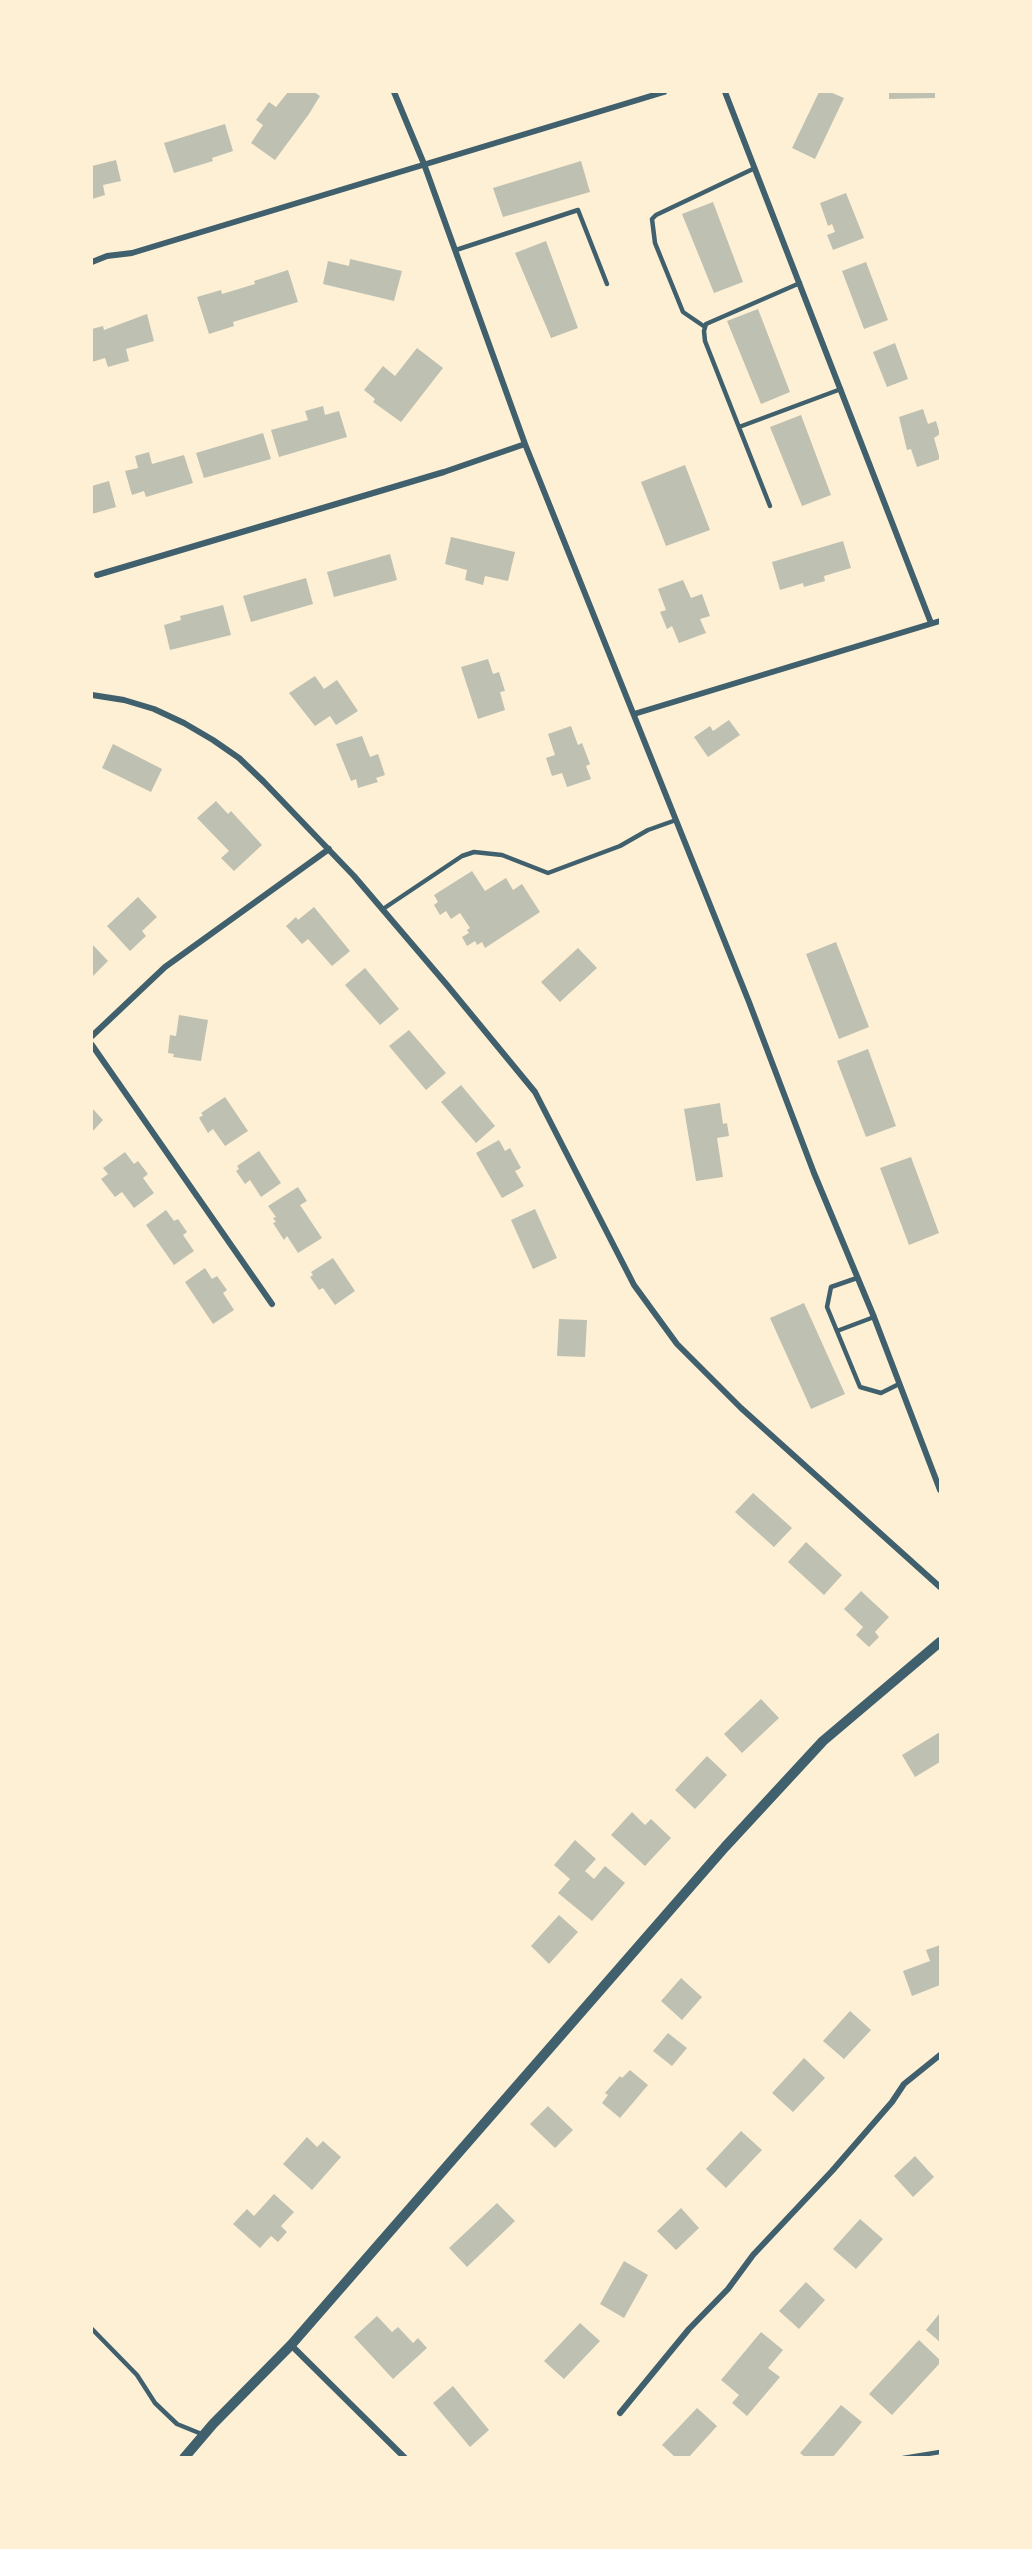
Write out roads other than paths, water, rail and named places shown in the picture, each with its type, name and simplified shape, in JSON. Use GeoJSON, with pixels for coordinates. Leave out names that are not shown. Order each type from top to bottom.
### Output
{"type":"FeatureCollection","features":[{"type":"Feature","properties":{"kind":"street"},"geometry":{"type":"LineString","coordinates":[[394,92],[424,164],[525,444],[874,1317],[940,1490]]}},
{"type":"Feature","properties":{"kind":"street"},"geometry":{"type":"LineString","coordinates":[[92,262],[107,256],[132,253],[664,92]]}},
{"type":"Feature","properties":{"kind":"street"},"geometry":{"type":"LineString","coordinates":[[725,92],[931,623]]}},
{"type":"Feature","properties":{"kind":"street"},"geometry":{"type":"LineString","coordinates":[[97,574],[444,472],[525,444]]}},
{"type":"Feature","properties":{"kind":"street"},"geometry":{"type":"LineString","coordinates":[[634,714],[940,621]]}},
{"type":"Feature","properties":{"kind":"street"},"geometry":{"type":"LineString","coordinates":[[92,694],[124,700],[153,709],[213,740],[238,758],[264,782],[328,849],[383,909],[535,1092],[634,1285],[677,1344],[741,1408],[940,1587]]}},
{"type":"Feature","properties":{"kind":"street"},"geometry":{"type":"LineString","coordinates":[[92,1036],[165,967],[328,849]]}},
{"type":"Feature","properties":{"kind":"street"},"geometry":{"type":"LineString","coordinates":[[92,1045],[272,1304]]}},
{"type":"Feature","properties":{"kind":"street"},"geometry":{"type":"LineString","coordinates":[[184,2457],[291,2345],[725,1847],[800,1765],[823,1741],[940,1642]]}},
{"type":"Feature","properties":{"kind":"street"},"geometry":{"type":"LineString","coordinates":[[620,2413],[689,2329],[728,2289],[753,2255],[832,2171],[892,2102],[903,2084],[940,2055]]}},
{"type":"Feature","properties":{"kind":"street"},"geometry":{"type":"LineString","coordinates":[[291,2345],[405,2457]]}},
{"type":"Feature","properties":{"kind":"lane"},"geometry":{"type":"LineString","coordinates":[[705,327],[683,312],[655,243],[652,219],[656,214],[755,168]]}},
{"type":"Feature","properties":{"kind":"lane"},"geometry":{"type":"LineString","coordinates":[[456,250],[578,210],[607,284]]}},
{"type":"Feature","properties":{"kind":"lane"},"geometry":{"type":"LineString","coordinates":[[770,506],[705,341],[705,327],[706,324],[800,283]]}},
{"type":"Feature","properties":{"kind":"lane"},"geometry":{"type":"LineString","coordinates":[[739,427],[842,389]]}},
{"type":"Feature","properties":{"kind":"lane"},"geometry":{"type":"LineString","coordinates":[[383,909],[462,856],[474,852],[502,855],[548,873],[620,846],[648,830],[676,820]]}},
{"type":"Feature","properties":{"kind":"lane"},"geometry":{"type":"LineString","coordinates":[[857,1278],[831,1287],[827,1307],[860,1387],[881,1393],[899,1384]]}},
{"type":"Feature","properties":{"kind":"lane"},"geometry":{"type":"LineString","coordinates":[[837,1331],[874,1317]]}},
{"type":"Feature","properties":{"kind":"lane"},"geometry":{"type":"LineString","coordinates":[[92,2329],[137,2374],[162,2410],[177,2424],[204,2435]]}},
{"type":"Feature","properties":{"kind":"lane"},"geometry":{"type":"LineString","coordinates":[[903,2457],[940,2452]]}}]}
